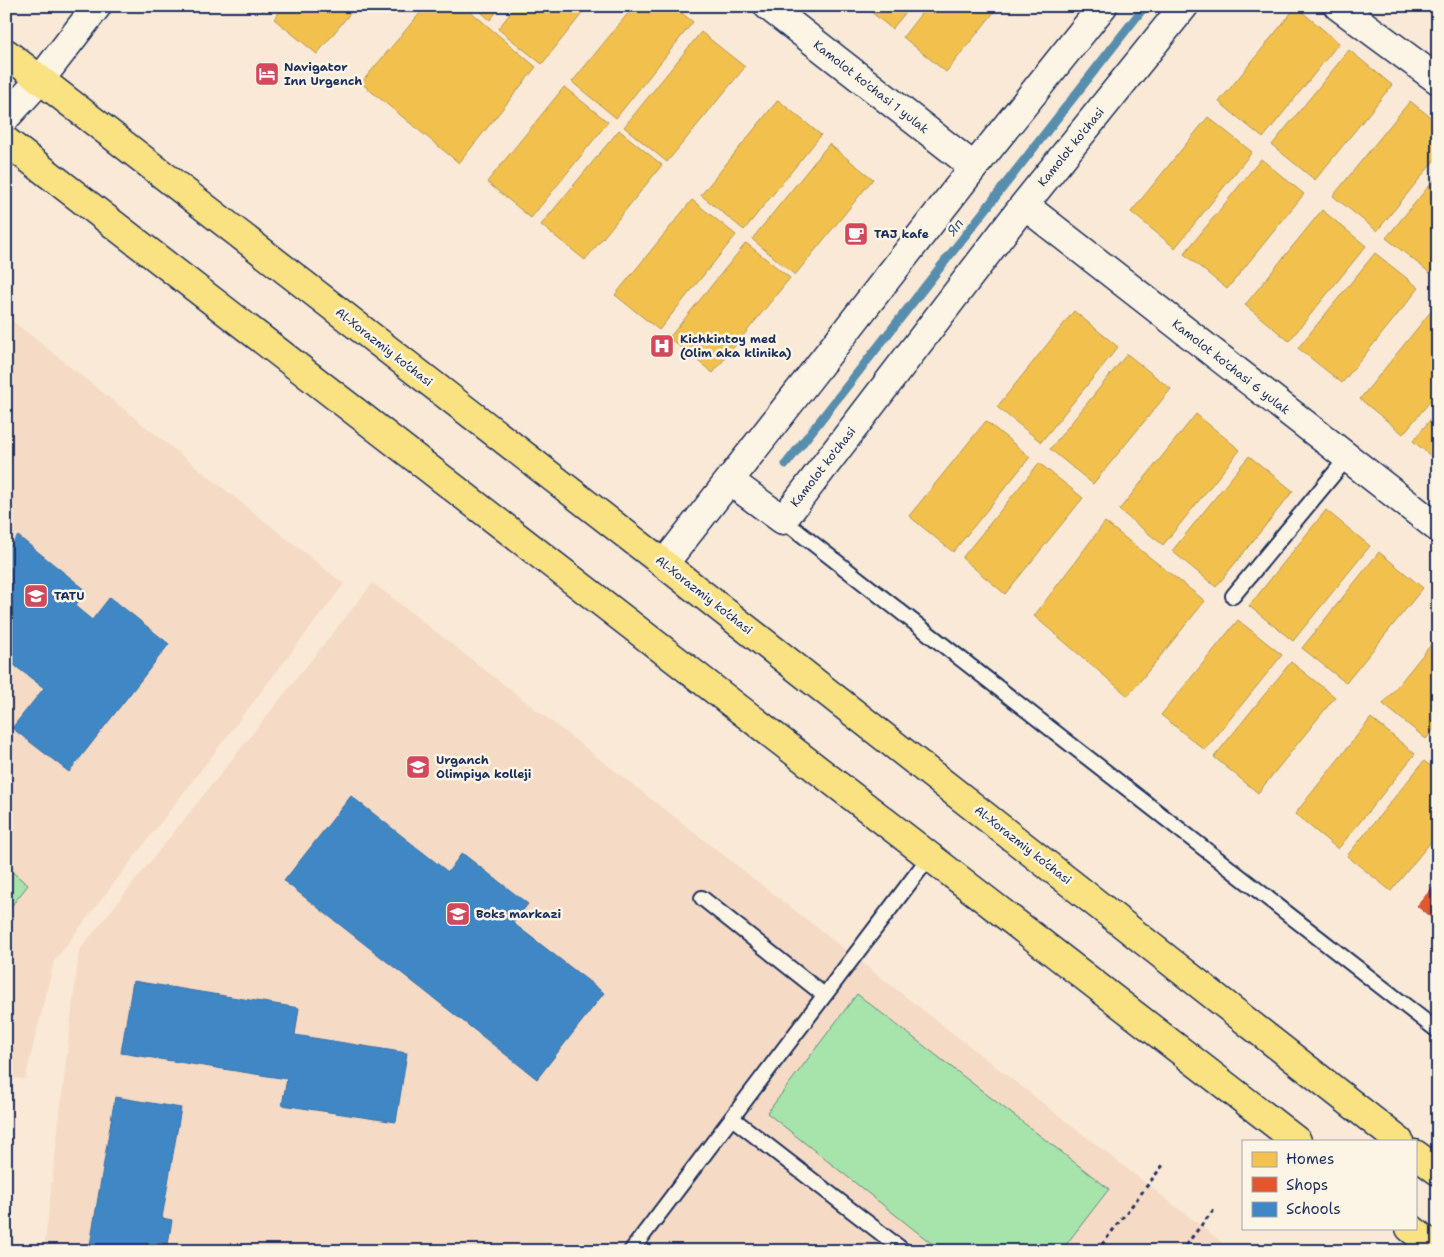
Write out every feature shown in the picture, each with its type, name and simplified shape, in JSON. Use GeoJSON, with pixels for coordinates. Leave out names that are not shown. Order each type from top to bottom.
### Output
{"type":"FeatureCollection","features":[{"type":"Feature","properties":{"kind":"main road","name":"Al-Xorazmiy ko’chasi"},"geometry":{"type":"LineString","coordinates":[[6,53],[664,564],[1398,1140]]}},
{"type":"Feature","properties":{"kind":"main road"},"geometry":{"type":"LineString","coordinates":[[6,141],[1296,1140]]}},
{"type":"Feature","properties":{"kind":"main road"},"geometry":{"type":"LineString","coordinates":[[1416,1155],[1438,1171]]}},
{"type":"Feature","properties":{"kind":"main road"},"geometry":{"type":"LineString","coordinates":[[1413,1230],[1438,1250]]}},
{"type":"Feature","properties":{"kind":"street"},"geometry":{"type":"LineString","coordinates":[[6,117],[40,80],[97,6]]}},
{"type":"Feature","properties":{"kind":"street","name":"Kamolot ko'chasi 1 yulak"},"geometry":{"type":"LineString","coordinates":[[768,6],[974,167]]}},
{"type":"Feature","properties":{"kind":"street"},"geometry":{"type":"LineString","coordinates":[[664,564],[974,167],[1103,6]]}},
{"type":"Feature","properties":{"kind":"street","name":"Kamolot ko'chasi"},"geometry":{"type":"LineString","coordinates":[[730,481],[783,520],[1024,205],[1184,6]]}},
{"type":"Feature","properties":{"kind":"street"},"geometry":{"type":"LineString","coordinates":[[1338,6],[1438,80]]}},
{"type":"Feature","properties":{"kind":"street","name":"Kamolot ko'chasi 6 yulak"},"geometry":{"type":"LineString","coordinates":[[1024,205],[1438,528]]}},
{"type":"Feature","properties":{"kind":"lane"},"geometry":{"type":"LineString","coordinates":[[1233,596],[1348,458]]}},
{"type":"Feature","properties":{"kind":"lane"},"geometry":{"type":"LineString","coordinates":[[783,520],[1438,1031]]}},
{"type":"Feature","properties":{"kind":"lane"},"geometry":{"type":"LineString","coordinates":[[631,1251],[930,856]]}},
{"type":"Feature","properties":{"kind":"lane"},"geometry":{"type":"LineString","coordinates":[[702,898],[824,995]]}},
{"type":"Feature","properties":{"kind":"lane"},"geometry":{"type":"LineString","coordinates":[[732,1118],[904,1251]]}},
{"type":"Feature","properties":{"kind":"path"},"geometry":{"type":"LineString","coordinates":[[1097,1251],[1163,1165]]}},
{"type":"Feature","properties":{"kind":"path"},"geometry":{"type":"LineString","coordinates":[[1181,1251],[1215,1208]]}},
{"type":"Feature","properties":{"kind":"shaded area"},"geometry":{"type":"Polygon","coordinates":[[[6,316],[344,584],[54,961],[25,1079],[6,1077],[6,316]]]}},
{"type":"Feature","properties":{"kind":"shaded area","name":"Urganch Olimpiya kolleji"},"geometry":{"type":"Polygon","coordinates":[[[373,583],[1233,1251],[44,1251],[79,951],[373,583]]]}},
{"type":"Feature","properties":{"kind":"green space"},"geometry":{"type":"Polygon","coordinates":[[[6,867],[28,885],[6,913],[6,867]]]}},
{"type":"Feature","properties":{"kind":"green space"},"geometry":{"type":"Polygon","coordinates":[[[857,994],[1109,1189],[1061,1251],[941,1251],[767,1113],[857,994]]]}},
{"type":"Feature","properties":{"kind":"building: Homes"},"geometry":{"type":"Polygon","coordinates":[[[257,6],[268,6],[263,12],[257,6]]]}},
{"type":"Feature","properties":{"kind":"building: Homes"},"geometry":{"type":"Polygon","coordinates":[[[284,6],[356,6],[317,54],[274,19],[284,6]]]}},
{"type":"Feature","properties":{"kind":"building: Homes"},"geometry":{"type":"Polygon","coordinates":[[[426,6],[464,6],[536,67],[459,163],[361,83],[426,6]]]}},
{"type":"Feature","properties":{"kind":"building: Homes"},"geometry":{"type":"Polygon","coordinates":[[[474,6],[501,6],[490,20],[474,6]]]}},
{"type":"Feature","properties":{"kind":"building: Homes"},"geometry":{"type":"Polygon","coordinates":[[[516,6],[588,6],[542,64],[498,29],[516,6]]]}},
{"type":"Feature","properties":{"kind":"building: Homes"},"geometry":{"type":"Polygon","coordinates":[[[634,6],[673,6],[693,22],[616,118],[572,82],[634,6]]]}},
{"type":"Feature","properties":{"kind":"building: Homes"},"geometry":{"type":"Polygon","coordinates":[[[864,6],[911,6],[892,29],[864,6]]]}},
{"type":"Feature","properties":{"kind":"building: Homes"},"geometry":{"type":"Polygon","coordinates":[[[927,6],[999,6],[946,72],[903,37],[927,6]]]}},
{"type":"Feature","properties":{"kind":"building: Homes"},"geometry":{"type":"Polygon","coordinates":[[[1296,7],[1339,43],[1263,138],[1219,102],[1296,7]]]}},
{"type":"Feature","properties":{"kind":"building: Homes"},"geometry":{"type":"Polygon","coordinates":[[[701,32],[745,67],[667,162],[624,127],[701,32]]]}},
{"type":"Feature","properties":{"kind":"building: Homes"},"geometry":{"type":"Polygon","coordinates":[[[1349,50],[1392,85],[1315,180],[1272,145],[1349,50]]]}},
{"type":"Feature","properties":{"kind":"building: Homes"},"geometry":{"type":"Polygon","coordinates":[[[564,87],[608,122],[531,218],[487,182],[564,87]]]}},
{"type":"Feature","properties":{"kind":"building: Homes"},"geometry":{"type":"Polygon","coordinates":[[[778,100],[821,135],[744,230],[701,195],[778,100]]]}},
{"type":"Feature","properties":{"kind":"building: Homes"},"geometry":{"type":"Polygon","coordinates":[[[1410,101],[1438,123],[1438,156],[1377,231],[1333,196],[1410,101]]]}},
{"type":"Feature","properties":{"kind":"building: Homes"},"geometry":{"type":"Polygon","coordinates":[[[1208,117],[1252,152],[1175,248],[1131,212],[1208,117]]]}},
{"type":"Feature","properties":{"kind":"building: Homes"},"geometry":{"type":"Polygon","coordinates":[[[619,130],[662,165],[585,260],[541,225],[619,130]]]}},
{"type":"Feature","properties":{"kind":"building: Homes"},"geometry":{"type":"Polygon","coordinates":[[[829,144],[873,179],[795,275],[752,239],[829,144]]]}},
{"type":"Feature","properties":{"kind":"building: Homes"},"geometry":{"type":"Polygon","coordinates":[[[1261,159],[1304,194],[1227,289],[1184,254],[1261,159]]]}},
{"type":"Feature","properties":{"kind":"building: Homes"},"geometry":{"type":"Polygon","coordinates":[[[1438,175],[1438,263],[1430,273],[1386,238],[1438,175]]]}},
{"type":"Feature","properties":{"kind":"building: Homes"},"geometry":{"type":"Polygon","coordinates":[[[692,200],[736,235],[659,330],[615,295],[692,200]]]}},
{"type":"Feature","properties":{"kind":"building: Homes"},"geometry":{"type":"Polygon","coordinates":[[[1322,210],[1366,246],[1289,341],[1245,305],[1322,210]]]}},
{"type":"Feature","properties":{"kind":"building: Homes"},"geometry":{"type":"Polygon","coordinates":[[[746,243],[790,278],[713,373],[669,338],[746,243]]]}},
{"type":"Feature","properties":{"kind":"building: Homes"},"geometry":{"type":"Polygon","coordinates":[[[1375,253],[1419,288],[1342,383],[1298,348],[1375,253]]]}},
{"type":"Feature","properties":{"kind":"building: Homes"},"geometry":{"type":"Polygon","coordinates":[[[1437,304],[1438,392],[1403,434],[1360,399],[1437,304]]]}},
{"type":"Feature","properties":{"kind":"building: Homes"},"geometry":{"type":"Polygon","coordinates":[[[1074,311],[1118,347],[1041,442],[997,407],[1074,311]]]}},
{"type":"Feature","properties":{"kind":"building: Homes"},"geometry":{"type":"Polygon","coordinates":[[[1127,354],[1171,389],[1093,484],[1050,449],[1127,354]]]}},
{"type":"Feature","properties":{"kind":"building: Homes"},"geometry":{"type":"Polygon","coordinates":[[[1438,410],[1438,462],[1413,441],[1438,410]]]}},
{"type":"Feature","properties":{"kind":"building: Homes"},"geometry":{"type":"Polygon","coordinates":[[[1196,414],[1240,450],[1163,545],[1119,510],[1196,414]]]}},
{"type":"Feature","properties":{"kind":"building: Homes"},"geometry":{"type":"Polygon","coordinates":[[[986,421],[1030,457],[953,552],[909,516],[986,421]]]}},
{"type":"Feature","properties":{"kind":"building: Homes"},"geometry":{"type":"Polygon","coordinates":[[[1249,456],[1293,491],[1216,587],[1172,551],[1249,456]]]}},
{"type":"Feature","properties":{"kind":"building: Homes"},"geometry":{"type":"Polygon","coordinates":[[[1039,463],[1083,498],[1005,594],[962,558],[1039,463]]]}},
{"type":"Feature","properties":{"kind":"building: Homes"},"geometry":{"type":"Polygon","coordinates":[[[1326,510],[1370,546],[1293,641],[1249,606],[1326,510]]]}},
{"type":"Feature","properties":{"kind":"building: Homes"},"geometry":{"type":"Polygon","coordinates":[[[1105,522],[1205,601],[1128,696],[1034,616],[1105,522]]]}},
{"type":"Feature","properties":{"kind":"building: Homes"},"geometry":{"type":"Polygon","coordinates":[[[1379,552],[1423,588],[1346,683],[1302,648],[1379,552]]]}},
{"type":"Feature","properties":{"kind":"building: Homes"},"geometry":{"type":"Polygon","coordinates":[[[1238,620],[1282,655],[1205,750],[1161,715],[1238,620]]]}},
{"type":"Feature","properties":{"kind":"building: Homes"},"geometry":{"type":"Polygon","coordinates":[[[1438,636],[1438,725],[1426,739],[1383,704],[1438,636]]]}},
{"type":"Feature","properties":{"kind":"building: Homes"},"geometry":{"type":"Polygon","coordinates":[[[1291,662],[1335,697],[1258,793],[1214,757],[1291,662]]]}},
{"type":"Feature","properties":{"kind":"building: Homes"},"geometry":{"type":"Polygon","coordinates":[[[1371,718],[1415,754],[1338,849],[1295,814],[1371,718]]]}},
{"type":"Feature","properties":{"kind":"building: Homes"},"geometry":{"type":"Polygon","coordinates":[[[1424,761],[1438,772],[1438,833],[1391,891],[1347,856],[1424,761]]]}},
{"type":"Feature","properties":{"kind":"building: Shops"},"geometry":{"type":"Polygon","coordinates":[[[1438,881],[1438,923],[1417,906],[1438,881]]]}},
{"type":"Feature","properties":{"kind":"building: Schools"},"geometry":{"type":"Polygon","coordinates":[[[18,536],[87,591],[75,606],[92,620],[110,597],[169,644],[69,772],[12,728],[44,688],[6,659],[6,551],[18,536]]]}},
{"type":"Feature","properties":{"kind":"building: Schools"},"geometry":{"type":"Polygon","coordinates":[[[351,796],[448,872],[462,853],[528,904],[513,923],[604,993],[537,1079],[284,881],[351,796]]]}},
{"type":"Feature","properties":{"kind":"building: Schools"},"geometry":{"type":"Polygon","coordinates":[[[133,981],[299,1008],[295,1035],[407,1053],[396,1122],[282,1105],[287,1079],[121,1053],[133,981]]]}},
{"type":"Feature","properties":{"kind":"building: Schools"},"geometry":{"type":"Polygon","coordinates":[[[115,1097],[181,1108],[162,1218],[172,1220],[168,1244],[157,1242],[156,1251],[89,1251],[115,1097]]]}},
{"type":"Feature","properties":{"kind":"waterway","name":"Яп"},"geometry":{"type":"LineString","coordinates":[[786,464],[1145,6]]}},
{"type":"Feature","properties":{"kind":"place","name":"Navigator Inn Urgench"},"geometry":{"type":"Point","coordinates":[267,74]}},
{"type":"Feature","properties":{"kind":"place","name":"TAJ kafe"},"geometry":{"type":"Point","coordinates":[856,234]}},
{"type":"Feature","properties":{"kind":"place","name":"Kichkintoy med (Olim aka klinika)"},"geometry":{"type":"Point","coordinates":[662,346]}},
{"type":"Feature","properties":{"kind":"place","name":"TATU"},"geometry":{"type":"Point","coordinates":[36,596]}},
{"type":"Feature","properties":{"kind":"place","name":"Urganch Olimpiya kolleji"},"geometry":{"type":"Point","coordinates":[418,767]}},
{"type":"Feature","properties":{"kind":"place","name":"Boks markazi"},"geometry":{"type":"Point","coordinates":[458,914]}}]}
